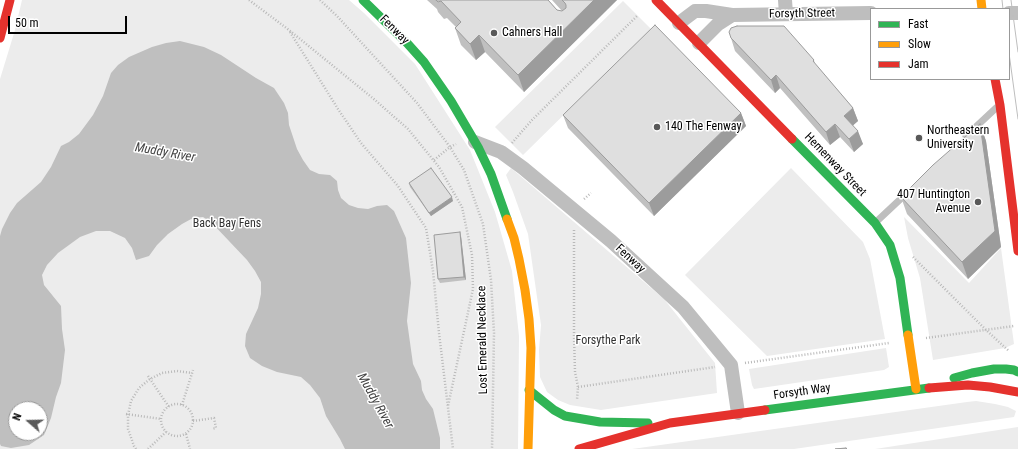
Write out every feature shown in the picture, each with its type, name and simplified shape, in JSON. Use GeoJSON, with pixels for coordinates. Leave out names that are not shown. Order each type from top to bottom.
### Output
{"type":"FeatureCollection","features":[{"type":"Feature","properties":{"kind":"main road"},"geometry":{"type":"LineString","coordinates":[[0,38],[10,0]]}},
{"type":"Feature","properties":{"kind":"main road","name":"Fenway"},"geometry":{"type":"LineString","coordinates":[[363,0],[397,32],[424,62],[451,101],[475,142],[496,186],[514,238],[525,290],[529,319],[531,348],[528,449]]}},
{"type":"Feature","properties":{"kind":"main road","name":"Hemenway Street"},"geometry":{"type":"LineString","coordinates":[[656,0],[874,223],[890,245],[900,278],[916,390]]}},
{"type":"Feature","properties":{"kind":"main road"},"geometry":{"type":"LineString","coordinates":[[995,80],[1000,105],[1018,250]]}},
{"type":"Feature","properties":{"kind":"main road","name":"Forsyth Way"},"geometry":{"type":"LineString","coordinates":[[938,387],[952,379],[972,372],[994,369],[1006,369],[1018,372]]}},
{"type":"Feature","properties":{"kind":"main road","name":"Forsyth Way"},"geometry":{"type":"LineString","coordinates":[[579,449],[670,423],[938,387],[978,385],[1018,392]]}},
{"type":"Feature","properties":{"kind":"main road","name":"Forsyth Way"},"geometry":{"type":"LineString","coordinates":[[529,390],[554,410],[565,416],[573,418],[600,422],[670,423]]}},
{"type":"Feature","properties":{"kind":"street"},"geometry":{"type":"LineString","coordinates":[[785,0],[786,14]]}},
{"type":"Feature","properties":{"kind":"street","name":"Forsyth Street"},"geometry":{"type":"LineString","coordinates":[[680,23],[695,10],[732,15],[870,13]]}},
{"type":"Feature","properties":{"kind":"street"},"geometry":{"type":"LineString","coordinates":[[698,42],[718,24],[732,15]]}},
{"type":"Feature","properties":{"kind":"street","name":"Fenway"},"geometry":{"type":"LineString","coordinates":[[475,142],[501,152],[523,168],[611,241],[683,308],[731,365],[738,413]]}},
{"type":"Feature","properties":{"kind":"lane"},"geometry":{"type":"LineString","coordinates":[[963,139],[1000,105]]}},
{"type":"Feature","properties":{"kind":"lane"},"geometry":{"type":"LineString","coordinates":[[874,223],[911,188]]}},
{"type":"Feature","properties":{"kind":"path"},"geometry":{"type":"LineString","coordinates":[[249,0],[289,30],[408,129],[439,167],[462,207],[472,254],[473,289],[448,406]]}},
{"type":"Feature","properties":{"kind":"path","name":"Lost Emerald Necklace"},"geometry":{"type":"LineString","coordinates":[[320,0],[337,16],[418,103],[450,147],[464,170],[483,224],[491,280],[494,333],[492,449]]}},
{"type":"Feature","properties":{"kind":"path"},"geometry":{"type":"LineString","coordinates":[[506,140],[512,143],[532,120],[638,15]]}},
{"type":"Feature","properties":{"kind":"path"},"geometry":{"type":"LineString","coordinates":[[289,30],[338,109],[361,142],[398,186],[426,228],[433,271],[439,333],[454,449]]}},
{"type":"Feature","properties":{"kind":"path"},"geometry":{"type":"LineString","coordinates":[[434,160],[450,147]]}},
{"type":"Feature","properties":{"kind":"path"},"geometry":{"type":"LineString","coordinates":[[580,203],[591,192]]}},
{"type":"Feature","properties":{"kind":"path"},"geometry":{"type":"LineString","coordinates":[[574,227],[574,336],[575,372],[578,387],[577,406]]}},
{"type":"Feature","properties":{"kind":"path"},"geometry":{"type":"LineString","coordinates":[[910,254],[1009,351]]}},
{"type":"Feature","properties":{"kind":"path"},"geometry":{"type":"LineString","coordinates":[[926,338],[1014,326]]}},
{"type":"Feature","properties":{"kind":"path"},"geometry":{"type":"LineString","coordinates":[[741,363],[889,343]]}},
{"type":"Feature","properties":{"kind":"path"},"geometry":{"type":"LineString","coordinates":[[578,387],[717,366]]}},
{"type":"Feature","properties":{"kind":"path"},"geometry":{"type":"LineString","coordinates":[[136,449],[128,429],[127,414],[131,401],[139,388],[149,377],[162,372],[192,371],[182,405]]}},
{"type":"Feature","properties":{"kind":"path"},"geometry":{"type":"LineString","coordinates":[[149,377],[169,407]]}},
{"type":"Feature","properties":{"kind":"path"},"geometry":{"type":"LineString","coordinates":[[177,404],[182,405],[190,411],[193,416],[193,421],[192,426],[186,434],[180,436],[170,435],[163,428],[161,419],[163,412],[169,407],[177,404]]}},
{"type":"Feature","properties":{"kind":"path"},"geometry":{"type":"LineString","coordinates":[[127,414],[161,419]]}},
{"type":"Feature","properties":{"kind":"path"},"geometry":{"type":"LineString","coordinates":[[193,421],[214,418],[216,428],[212,429]]}},
{"type":"Feature","properties":{"kind":"path"},"geometry":{"type":"LineString","coordinates":[[148,449],[166,432]]}},
{"type":"Feature","properties":{"kind":"path"},"geometry":{"type":"LineString","coordinates":[[186,434],[190,449]]}},
{"type":"Feature","properties":{"kind":"green space","name":"Back Bay Fens"},"geometry":{"type":"Polygon","coordinates":[[[22,0],[349,0],[415,64],[470,150],[495,212],[512,271],[519,336],[518,449],[0,449],[0,79],[15,30],[22,0]]]}},
{"type":"Feature","properties":{"kind":"green space"},"geometry":{"type":"Polygon","coordinates":[[[623,1],[651,29],[523,155],[495,127],[623,1]]]}},
{"type":"Feature","properties":{"kind":"green space","name":"Forsythe Park"},"geometry":{"type":"Polygon","coordinates":[[[511,168],[664,299],[715,363],[717,393],[601,410],[570,405],[558,400],[547,392],[540,377],[539,350],[541,325],[528,234],[506,175],[511,168]]]}},
{"type":"Feature","properties":{"kind":"green space"},"geometry":{"type":"Polygon","coordinates":[[[791,168],[863,242],[870,259],[885,339],[767,356],[685,275],[791,168]]]}},
{"type":"Feature","properties":{"kind":"green space"},"geometry":{"type":"Polygon","coordinates":[[[904,217],[969,283],[1001,248],[1014,344],[1005,348],[933,360],[920,278],[908,238],[904,217]]]}},
{"type":"Feature","properties":{"kind":"green space"},"geometry":{"type":"Polygon","coordinates":[[[886,348],[889,367],[884,370],[754,389],[752,385],[749,369],[886,348]]]}},
{"type":"Feature","properties":{"kind":"green space"},"geometry":{"type":"Polygon","coordinates":[[[976,401],[1008,407],[1016,411],[1014,417],[794,449],[632,449],[967,402],[976,401]]]}},
{"type":"Feature","properties":{"kind":"green space"},"geometry":{"type":"Polygon","coordinates":[[[1018,427],[1018,449],[875,449],[1018,427]]]}},
{"type":"Feature","properties":{"kind":"water","name":"Muddy River"},"geometry":{"type":"Polygon","coordinates":[[[180,41],[204,47],[221,55],[274,88],[284,103],[288,113],[289,125],[297,149],[310,170],[319,174],[330,175],[337,181],[341,198],[349,205],[368,209],[387,205],[394,211],[406,238],[411,283],[407,321],[413,364],[421,381],[422,390],[426,399],[433,409],[440,438],[440,449],[345,449],[326,416],[320,398],[310,385],[301,377],[277,372],[262,366],[250,358],[245,346],[246,334],[258,308],[261,294],[261,282],[247,260],[211,222],[203,217],[193,218],[182,224],[168,234],[149,256],[136,260],[132,248],[125,238],[110,231],[96,231],[80,237],[58,253],[47,265],[42,275],[44,285],[61,306],[65,350],[61,383],[48,425],[48,401],[8,401],[8,441],[35,441],[29,445],[11,448],[1,446],[0,236],[2,229],[17,203],[41,182],[51,167],[61,146],[79,134],[93,115],[103,96],[111,73],[118,65],[129,57],[152,47],[180,41]]]}},
{"type":"Feature","properties":{"kind":"building"},"geometry":{"type":"Polygon","coordinates":[[[436,0],[548,0],[557,10],[562,11],[566,8],[566,5],[562,0],[594,0],[518,75],[479,35],[470,44],[455,28],[461,22],[441,1],[438,2],[436,0]]]}},
{"type":"Feature","properties":{"kind":"building","name":"140 The Fenway"},"geometry":{"type":"Polygon","coordinates":[[[655,25],[741,113],[649,203],[563,115],[655,25]]]}},
{"type":"Feature","properties":{"kind":"building"},"geometry":{"type":"Polygon","coordinates":[[[737,26],[784,26],[853,108],[844,116],[858,131],[849,139],[835,124],[826,132],[776,75],[771,80],[731,38],[729,32],[731,28],[737,26]]]}},
{"type":"Feature","properties":{"kind":"building"},"geometry":{"type":"Polygon","coordinates":[[[980,124],[995,231],[962,262],[901,197],[933,165],[980,124]]]}},
{"type":"Feature","properties":{"kind":"building"},"geometry":{"type":"Polygon","coordinates":[[[431,168],[452,197],[429,213],[409,183],[431,168]]]}},
{"type":"Feature","properties":{"kind":"building"},"geometry":{"type":"Polygon","coordinates":[[[460,232],[464,277],[438,279],[434,235],[460,232]]]}},
{"type":"Feature","properties":{"kind":"tram line"},"geometry":{"type":"LineString","coordinates":[[1002,0],[1003,8]]}},
{"type":"Feature","properties":{"kind":"tram line"},"geometry":{"type":"LineString","coordinates":[[1011,0],[1018,52]]}},
{"type":"Feature","properties":{"kind":"tram line"},"geometry":{"type":"LineString","coordinates":[[1010,60],[1018,119]]}},
{"type":"Feature","properties":{"kind":"traffic: fast"},"geometry":{"type":"LineString","coordinates":[[363,0],[407,43],[424,62],[451,101],[478,147],[491,174],[507,219]]}},
{"type":"Feature","properties":{"kind":"traffic: fast"},"geometry":{"type":"LineString","coordinates":[[792,139],[875,223],[890,245],[900,278],[908,335]]}},
{"type":"Feature","properties":{"kind":"traffic: fast"},"geometry":{"type":"LineString","coordinates":[[954,378],[994,369],[1006,369],[1018,372]]}},
{"type":"Feature","properties":{"kind":"traffic: fast"},"geometry":{"type":"LineString","coordinates":[[765,410],[929,388]]}},
{"type":"Feature","properties":{"kind":"traffic: fast"},"geometry":{"type":"LineString","coordinates":[[529,390],[554,410],[565,416],[600,422],[648,423]]}},
{"type":"Feature","properties":{"kind":"traffic: slow"},"geometry":{"type":"LineString","coordinates":[[981,0],[982,8]]}},
{"type":"Feature","properties":{"kind":"traffic: slow"},"geometry":{"type":"LineString","coordinates":[[507,219],[514,238],[519,259],[529,319],[531,348],[528,449]]}},
{"type":"Feature","properties":{"kind":"traffic: slow"},"geometry":{"type":"LineString","coordinates":[[908,335],[916,389]]}},
{"type":"Feature","properties":{"kind":"traffic: jam"},"geometry":{"type":"LineString","coordinates":[[0,38],[10,0]]}},
{"type":"Feature","properties":{"kind":"traffic: jam"},"geometry":{"type":"LineString","coordinates":[[656,0],[792,139]]}},
{"type":"Feature","properties":{"kind":"traffic: jam"},"geometry":{"type":"LineString","coordinates":[[995,80],[1000,105],[1018,251]]}},
{"type":"Feature","properties":{"kind":"traffic: jam"},"geometry":{"type":"LineString","coordinates":[[929,388],[968,385],[1018,392]]}},
{"type":"Feature","properties":{"kind":"traffic: jam"},"geometry":{"type":"LineString","coordinates":[[579,449],[670,423],[765,410]]}},
{"type":"Feature","properties":{"kind":"place","name":"Cahners Hall"},"geometry":{"type":"Point","coordinates":[494,33]}},
{"type":"Feature","properties":{"kind":"place","name":"140 The Fenway"},"geometry":{"type":"Point","coordinates":[657,127]}},
{"type":"Feature","properties":{"kind":"place","name":"Northeastern University"},"geometry":{"type":"Point","coordinates":[919,138]}},
{"type":"Feature","properties":{"kind":"place","name":"407 Huntington Avenue"},"geometry":{"type":"Point","coordinates":[978,202]}}]}
